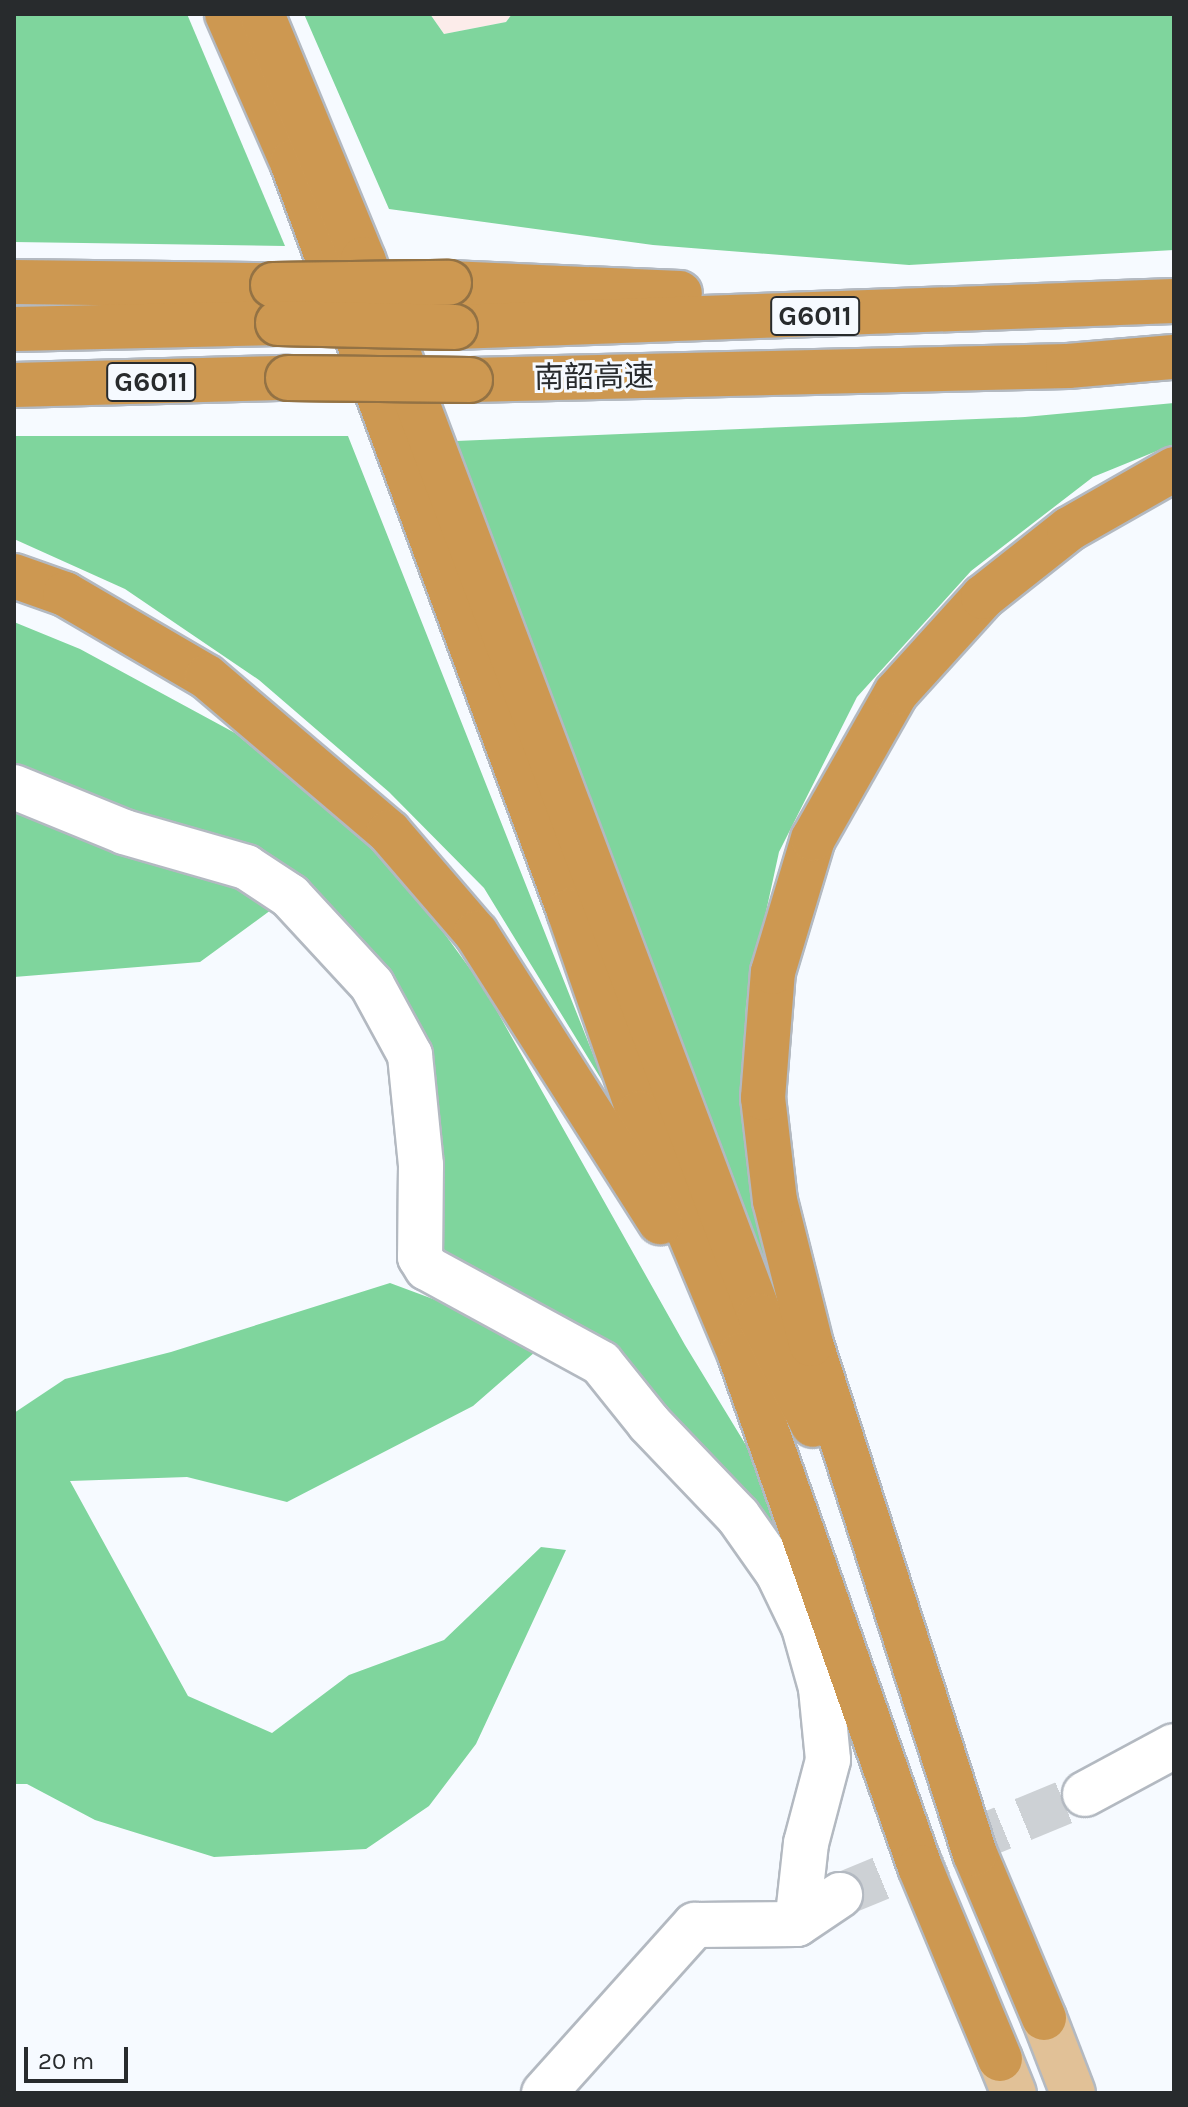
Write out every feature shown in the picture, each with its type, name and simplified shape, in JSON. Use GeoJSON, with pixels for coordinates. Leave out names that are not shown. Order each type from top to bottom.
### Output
{"type":"FeatureCollection","features":[{"type":"Feature","properties":{"kind":"highway"},"geometry":{"type":"LineString","coordinates":[[227,14],[297,177],[569,911],[639,1113],[740,1355],[920,1867],[1007,2076]]}},
{"type":"Feature","properties":{"kind":"highway"},"geometry":{"type":"LineString","coordinates":[[262,14],[363,259],[760,1316],[878,1557]]}},
{"type":"Feature","properties":{"kind":"highway"},"geometry":{"type":"LineString","coordinates":[[14,282],[275,304],[449,283],[1050,309]]}},
{"type":"Feature","properties":{"kind":"highway","name":"南韶高速"},"geometry":{"type":"LineString","coordinates":[[14,329],[275,304],[455,327],[1050,309],[1174,301]]}},
{"type":"Feature","properties":{"kind":"highway","name":"南韶高速"},"geometry":{"type":"LineString","coordinates":[[14,385],[288,378],[470,380],[1068,366],[1174,357]]}},
{"type":"Feature","properties":{"kind":"highway"},"geometry":{"type":"LineString","coordinates":[[1044,2018],[975,1854],[811,1344],[775,1201],[763,1098],[773,972],[813,839],[896,693],[983,597],[1069,529],[1174,469]]}},
{"type":"Feature","properties":{"kind":"highway"},"geometry":{"type":"LineString","coordinates":[[14,576],[65,594],[207,677],[389,832],[476,933],[595,1114],[740,1355]]}},
{"type":"Feature","properties":{"kind":"main road"},"geometry":{"type":"LineString","coordinates":[[1044,2018],[1073,2093]]}},
{"type":"Feature","properties":{"kind":"street"},"geometry":{"type":"LineString","coordinates":[[14,787],[124,832],[246,867],[290,896],[310,916],[372,985],[410,1055],[421,1165],[420,1257],[427,1268],[601,1363],[649,1423],[738,1516],[778,1573],[804,1627],[821,1688],[828,1760],[806,1843],[797,1924]]}},
{"type":"Feature","properties":{"kind":"street"},"geometry":{"type":"LineString","coordinates":[[1085,1794],[1174,1746]]}},
{"type":"Feature","properties":{"kind":"street"},"geometry":{"type":"LineString","coordinates":[[544,2093],[695,1925],[797,1924],[840,1895]]}},
{"type":"Feature","properties":{"kind":"shaded area"},"geometry":{"type":"Polygon","coordinates":[[[430,14],[512,14],[506,22],[444,34],[430,14]]]}},
{"type":"Feature","properties":{"kind":"green space"},"geometry":{"type":"Polygon","coordinates":[[[14,14],[187,14],[285,246],[14,242],[14,14]]]}},
{"type":"Feature","properties":{"kind":"green space"},"geometry":{"type":"Polygon","coordinates":[[[304,14],[430,14],[444,34],[506,22],[512,14],[1174,14],[1174,250],[909,265],[653,245],[389,209],[304,14]]]}},
{"type":"Feature","properties":{"kind":"green space"},"geometry":{"type":"Polygon","coordinates":[[[1174,403],[1174,444],[1093,477],[971,571],[857,697],[779,852],[746,1004],[743,1126],[770,1293],[456,441],[1025,417],[1174,403]]]}},
{"type":"Feature","properties":{"kind":"green space"},"geometry":{"type":"Polygon","coordinates":[[[14,436],[348,436],[606,1087],[484,888],[389,792],[259,680],[125,589],[14,539],[14,436]]]}},
{"type":"Feature","properties":{"kind":"green space"},"geometry":{"type":"Polygon","coordinates":[[[14,622],[80,649],[235,733],[396,867],[484,988],[685,1345],[766,1478],[796,1551],[778,1573],[649,1423],[427,1268],[410,1054],[290,896],[200,962],[14,977],[14,622]]]}},
{"type":"Feature","properties":{"kind":"green space"},"geometry":{"type":"Polygon","coordinates":[[[390,1283],[476,1315],[535,1352],[473,1406],[287,1502],[187,1477],[70,1481],[188,1696],[272,1733],[349,1675],[444,1640],[541,1547],[566,1550],[476,1744],[429,1806],[366,1849],[214,1857],[95,1820],[27,1784],[14,1784],[14,1413],[65,1379],[171,1352],[390,1283]]]}},
{"type":"Feature","properties":{"kind":"tunnel"},"geometry":{"type":"LineString","coordinates":[[840,1895],[1085,1794]]}}]}
